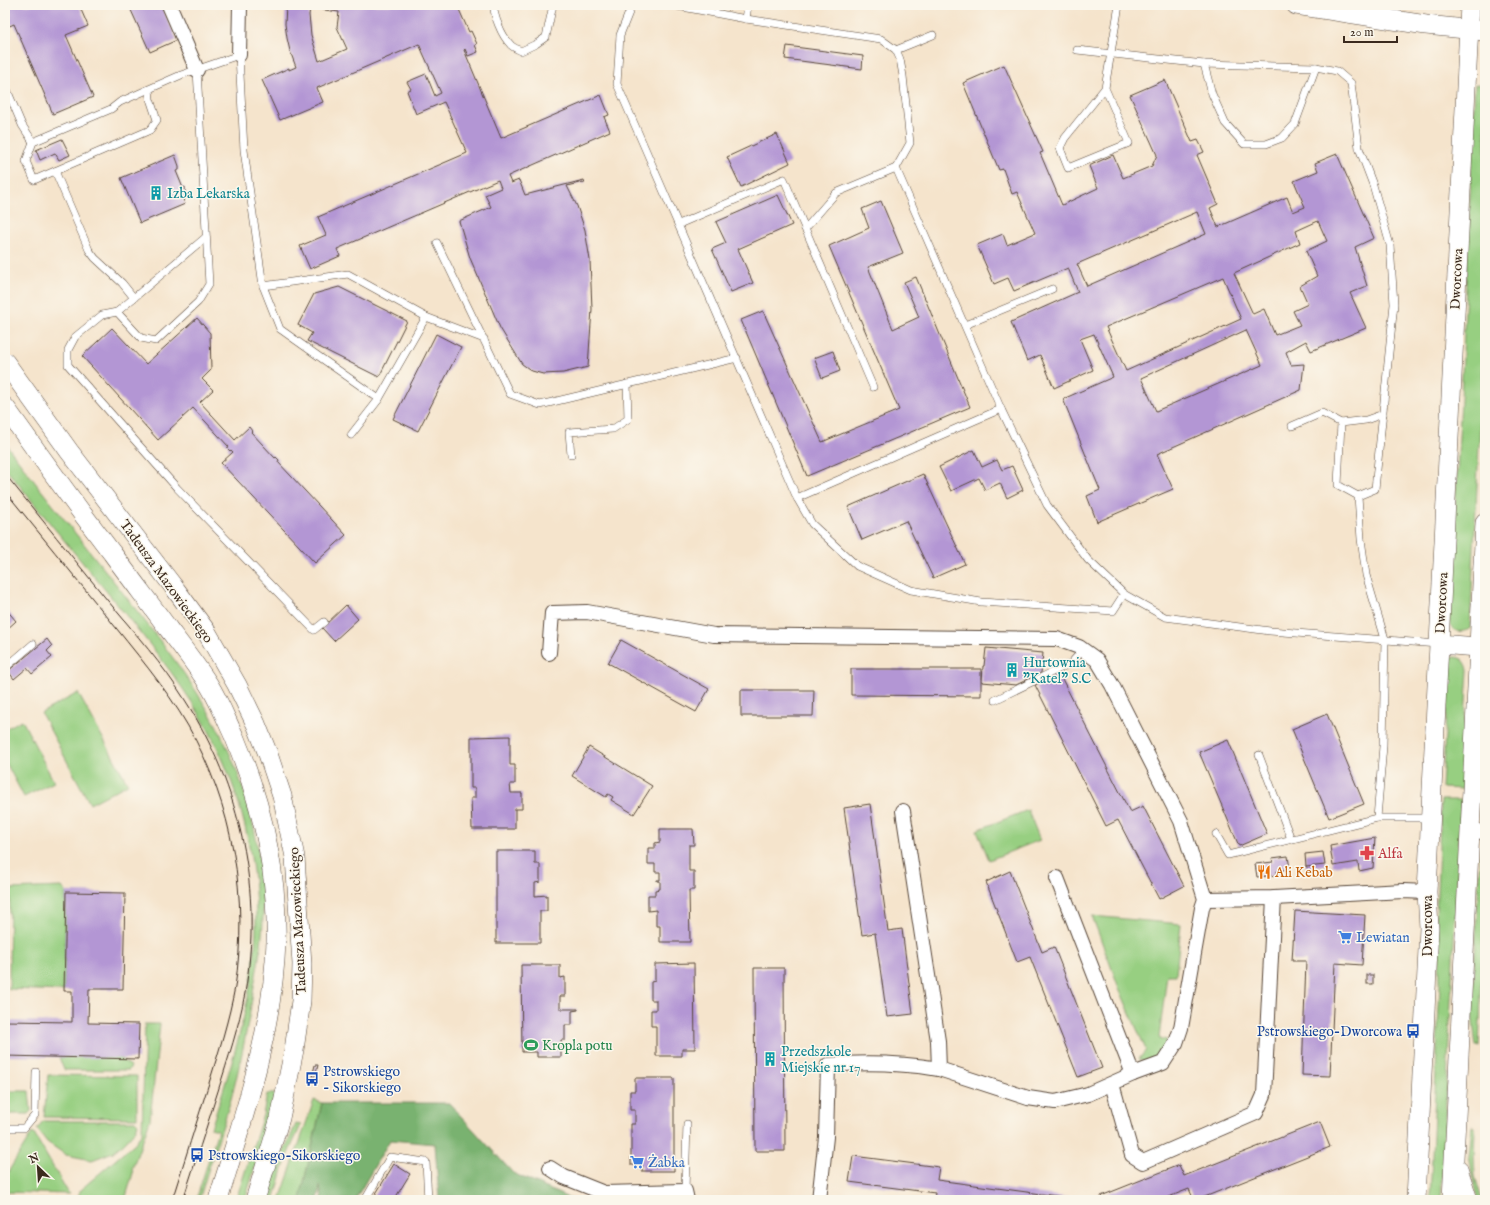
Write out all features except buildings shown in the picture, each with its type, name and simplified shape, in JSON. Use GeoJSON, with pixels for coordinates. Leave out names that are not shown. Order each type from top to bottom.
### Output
{"type":"FeatureCollection","features":[{"type":"Feature","properties":{"kind":"street"},"geometry":{"type":"LineString","coordinates":[[169,5],[197,70]]}},
{"type":"Feature","properties":{"kind":"street"},"geometry":{"type":"LineString","coordinates":[[239,55],[240,5]]}},
{"type":"Feature","properties":{"kind":"street"},"geometry":{"type":"LineString","coordinates":[[1296,5],[1426,25],[1476,30]]}},
{"type":"Feature","properties":{"kind":"street","name":"Dworcowa"},"geometry":{"type":"LineString","coordinates":[[1416,1200],[1429,928],[1427,892],[1439,644],[1476,30],[1470,5]]}},
{"type":"Feature","properties":{"kind":"street","name":"Tadeusza Mazowieckiego"},"geometry":{"type":"LineString","coordinates":[[5,362],[69,451],[169,580],[206,631],[237,685],[256,724],[282,796],[295,857],[302,964],[301,1001],[294,1050],[280,1118],[255,1200]]}},
{"type":"Feature","properties":{"kind":"street","name":"Tadeusza Mazowieckiego"},"geometry":{"type":"LineString","coordinates":[[5,407],[209,685],[247,768],[266,834],[274,889],[276,942],[271,993],[265,1035],[247,1107],[218,1200]]}},
{"type":"Feature","properties":{"kind":"street"},"geometry":{"type":"LineString","coordinates":[[1452,1200],[1477,831],[1478,647],[1485,523]]}},
{"type":"Feature","properties":{"kind":"street"},"geometry":{"type":"LineString","coordinates":[[549,653],[552,613],[587,612],[714,635],[1057,639],[1079,646],[1097,660],[1112,685],[1181,821],[1205,899],[1202,908],[1182,1028],[1176,1043],[1164,1063],[1133,1074],[1088,1094],[1055,1102],[1028,1098],[939,1069],[871,1062],[828,1065],[826,1137],[819,1200]]}},
{"type":"Feature","properties":{"kind":"street"},"geometry":{"type":"LineString","coordinates":[[1439,644],[1478,647]]}},
{"type":"Feature","properties":{"kind":"street"},"geometry":{"type":"LineString","coordinates":[[903,811],[938,1041],[939,1069]]}},
{"type":"Feature","properties":{"kind":"street"},"geometry":{"type":"LineString","coordinates":[[1057,878],[1133,1074]]}},
{"type":"Feature","properties":{"kind":"street"},"geometry":{"type":"LineString","coordinates":[[1205,899],[1274,898],[1403,891],[1427,892]]}},
{"type":"Feature","properties":{"kind":"street"},"geometry":{"type":"LineString","coordinates":[[1112,1084],[1132,1155],[1143,1162],[1256,1113],[1264,1095],[1274,898]]}},
{"type":"Feature","properties":{"kind":"street"},"geometry":{"type":"LineString","coordinates":[[1454,1156],[1468,1200]]}},
{"type":"Feature","properties":{"kind":"street"},"geometry":{"type":"LineString","coordinates":[[550,1168],[564,1177],[604,1193],[686,1196]]}},
{"type":"Feature","properties":{"kind":"lane"},"geometry":{"type":"LineString","coordinates":[[494,5],[495,18],[501,31],[510,44],[521,51],[536,44],[546,37],[553,5]]}},
{"type":"Feature","properties":{"kind":"lane"},"geometry":{"type":"LineString","coordinates":[[632,5],[620,35],[617,84],[797,498],[812,524],[857,566],[911,590],[981,602],[1112,611],[1124,594]]}},
{"type":"Feature","properties":{"kind":"lane"},"geometry":{"type":"LineString","coordinates":[[672,5],[702,8],[746,19],[881,39],[896,50],[900,60],[903,76],[910,143],[896,168],[836,193],[805,229]]}},
{"type":"Feature","properties":{"kind":"lane"},"geometry":{"type":"LineString","coordinates":[[746,19],[748,5]]}},
{"type":"Feature","properties":{"kind":"lane"},"geometry":{"type":"LineString","coordinates":[[1105,88],[1129,143],[1068,168],[1060,148],[1065,138],[1105,88],[1119,5]]}},
{"type":"Feature","properties":{"kind":"lane"},"geometry":{"type":"LineString","coordinates":[[896,50],[934,35]]}},
{"type":"Feature","properties":{"kind":"lane"},"geometry":{"type":"LineString","coordinates":[[1077,50],[1204,64],[1316,67],[1337,71],[1350,83],[1359,148],[1373,185],[1390,245],[1394,304],[1376,488],[1358,496]]}},
{"type":"Feature","properties":{"kind":"lane"},"geometry":{"type":"LineString","coordinates":[[149,89],[150,99],[157,120],[150,130],[34,180],[26,160],[33,142],[112,109],[120,102],[149,89],[239,55],[244,150],[263,286],[280,329],[379,399]]}},
{"type":"Feature","properties":{"kind":"lane"},"geometry":{"type":"LineString","coordinates":[[1204,64],[1212,94],[1225,123],[1244,144],[1266,144],[1282,138],[1295,124],[1316,67]]}},
{"type":"Feature","properties":{"kind":"lane"},"geometry":{"type":"LineString","coordinates":[[117,312],[141,338],[156,342],[198,302],[209,284],[197,70]]}},
{"type":"Feature","properties":{"kind":"lane"},"geometry":{"type":"LineString","coordinates":[[5,85],[22,125],[33,142]]}},
{"type":"Feature","properties":{"kind":"lane"},"geometry":{"type":"LineString","coordinates":[[896,168],[1001,409],[1048,505],[1088,560],[1124,594],[1165,617],[1270,631],[1439,644]]}},
{"type":"Feature","properties":{"kind":"lane"},"geometry":{"type":"LineString","coordinates":[[55,171],[89,250],[95,258],[122,283],[134,298]]}},
{"type":"Feature","properties":{"kind":"lane"},"geometry":{"type":"LineString","coordinates":[[679,224],[784,179],[873,388]]}},
{"type":"Feature","properties":{"kind":"lane"},"geometry":{"type":"LineString","coordinates":[[206,237],[117,312],[102,315],[75,337],[68,350],[68,365],[177,488],[314,630],[324,622]]}},
{"type":"Feature","properties":{"kind":"lane"},"geometry":{"type":"LineString","coordinates":[[437,243],[510,394],[540,405],[737,358]]}},
{"type":"Feature","properties":{"kind":"lane"},"geometry":{"type":"LineString","coordinates":[[263,286],[348,274],[426,317],[484,339]]}},
{"type":"Feature","properties":{"kind":"lane"},"geometry":{"type":"LineString","coordinates":[[965,325],[1052,289]]}},
{"type":"Feature","properties":{"kind":"lane"},"geometry":{"type":"LineString","coordinates":[[351,435],[379,399],[426,317]]}},
{"type":"Feature","properties":{"kind":"lane"},"geometry":{"type":"LineString","coordinates":[[571,455],[569,432],[613,429],[628,419],[627,384]]}},
{"type":"Feature","properties":{"kind":"lane"},"geometry":{"type":"LineString","coordinates":[[797,498],[1001,409]]}},
{"type":"Feature","properties":{"kind":"lane"},"geometry":{"type":"LineString","coordinates":[[1292,426],[1322,413],[1341,423],[1366,420],[1383,414]]}},
{"type":"Feature","properties":{"kind":"lane"},"geometry":{"type":"LineString","coordinates":[[1341,423],[1338,485],[1358,496]]}},
{"type":"Feature","properties":{"kind":"lane"},"geometry":{"type":"LineString","coordinates":[[1358,496],[1361,539],[1366,575],[1384,639],[1383,746],[1378,818]]}},
{"type":"Feature","properties":{"kind":"lane"},"geometry":{"type":"LineString","coordinates":[[5,668],[33,644]]}},
{"type":"Feature","properties":{"kind":"lane"},"geometry":{"type":"LineString","coordinates":[[995,700],[1071,663],[1083,650]]}},
{"type":"Feature","properties":{"kind":"lane"},"geometry":{"type":"LineString","coordinates":[[1260,755],[1291,839]]}},
{"type":"Feature","properties":{"kind":"lane"},"geometry":{"type":"LineString","coordinates":[[1216,834],[1228,855],[1378,818],[1431,818]]}},
{"type":"Feature","properties":{"kind":"lane"},"geometry":{"type":"LineString","coordinates":[[5,1128],[24,1128],[35,1115],[36,1072]]}},
{"type":"Feature","properties":{"kind":"lane"},"geometry":{"type":"LineString","coordinates":[[686,1196],[687,1124]]}},
{"type":"Feature","properties":{"kind":"lane"},"geometry":{"type":"LineString","coordinates":[[365,1200],[390,1157],[426,1162],[428,1200]]}},
{"type":"Feature","properties":{"kind":"green space"},"geometry":{"type":"Polygon","coordinates":[[[1475,84],[1485,85],[1485,323],[1470,629],[1457,631],[1449,622],[1461,400],[1475,84]]]}},
{"type":"Feature","properties":{"kind":"green space"},"geometry":{"type":"Polygon","coordinates":[[[5,443],[187,677],[217,726],[234,763],[242,784],[254,827],[263,894],[263,925],[259,960],[247,1029],[235,1085],[199,1200],[196,1200],[218,1130],[211,1128],[229,1073],[239,1036],[251,980],[255,944],[256,908],[253,871],[247,835],[237,799],[225,765],[209,732],[191,701],[148,643],[5,468],[5,443]]]}},
{"type":"Feature","properties":{"kind":"green space"},"geometry":{"type":"Polygon","coordinates":[[[1453,657],[1463,660],[1468,670],[1463,748],[1463,789],[1442,788],[1449,663],[1453,657]]]}},
{"type":"Feature","properties":{"kind":"green space"},"geometry":{"type":"Polygon","coordinates":[[[78,693],[128,784],[90,804],[41,713],[78,693]]]}},
{"type":"Feature","properties":{"kind":"green space"},"geometry":{"type":"Polygon","coordinates":[[[22,720],[54,782],[24,797],[5,761],[5,729],[22,720]]]}},
{"type":"Feature","properties":{"kind":"green space"},"geometry":{"type":"Polygon","coordinates":[[[1441,800],[1461,800],[1441,1200],[1430,1200],[1440,984],[1436,916],[1441,800]]]}},
{"type":"Feature","properties":{"kind":"green space"},"geometry":{"type":"Polygon","coordinates":[[[1028,810],[1040,840],[989,860],[977,830],[1028,810]]]}},
{"type":"Feature","properties":{"kind":"green space"},"geometry":{"type":"Polygon","coordinates":[[[1485,848],[1485,896],[1479,1046],[1476,1046],[1472,1014],[1480,856],[1485,848]]]}},
{"type":"Feature","properties":{"kind":"green space"},"geometry":{"type":"Polygon","coordinates":[[[62,887],[66,892],[64,991],[9,989],[10,889],[62,887]]]}},
{"type":"Feature","properties":{"kind":"green space"},"geometry":{"type":"Polygon","coordinates":[[[1092,916],[1181,924],[1176,975],[1167,975],[1159,1038],[1167,1040],[1161,1054],[1150,1061],[1139,1059],[1146,1050],[1119,988],[1092,916]]]}},
{"type":"Feature","properties":{"kind":"green space"},"geometry":{"type":"Polygon","coordinates":[[[145,1024],[160,1024],[150,1120],[132,1169],[133,1173],[125,1200],[79,1200],[79,1191],[135,1143],[142,1133],[145,1024]]]}},
{"type":"Feature","properties":{"kind":"green space"},"geometry":{"type":"Polygon","coordinates":[[[59,1057],[119,1058],[131,1066],[129,1070],[64,1070],[59,1057]]]}},
{"type":"Feature","properties":{"kind":"green space"},"geometry":{"type":"Polygon","coordinates":[[[48,1075],[137,1076],[137,1118],[44,1117],[48,1075]]]}},
{"type":"Feature","properties":{"kind":"green space"},"geometry":{"type":"Polygon","coordinates":[[[5,1091],[29,1091],[31,1111],[28,1114],[5,1114],[5,1091]]]}},
{"type":"Feature","properties":{"kind":"green space"},"geometry":{"type":"Polygon","coordinates":[[[267,1094],[275,1094],[265,1134],[245,1200],[236,1200],[263,1115],[267,1094]]]}},
{"type":"Feature","properties":{"kind":"green space"},"geometry":{"type":"Polygon","coordinates":[[[314,1100],[322,1103],[300,1200],[280,1200],[314,1100]]]}},
{"type":"Feature","properties":{"kind":"green space"},"geometry":{"type":"Polygon","coordinates":[[[322,1103],[449,1103],[513,1173],[573,1200],[439,1200],[435,1144],[390,1140],[355,1200],[322,1200],[320,1186],[318,1200],[300,1200],[322,1103]]]}},
{"type":"Feature","properties":{"kind":"green space"},"geometry":{"type":"Polygon","coordinates":[[[43,1121],[135,1121],[138,1124],[135,1131],[113,1152],[92,1160],[66,1155],[47,1142],[37,1129],[43,1121]]]}},
{"type":"Feature","properties":{"kind":"green space"},"geometry":{"type":"Polygon","coordinates":[[[296,1124],[301,1125],[287,1156],[274,1200],[264,1200],[270,1183],[296,1124]]]}},
{"type":"Feature","properties":{"kind":"green space"},"geometry":{"type":"Polygon","coordinates":[[[1472,1126],[1475,1127],[1475,1176],[1482,1200],[1478,1200],[1469,1156],[1472,1126]]]}},
{"type":"Feature","properties":{"kind":"green space"},"geometry":{"type":"Polygon","coordinates":[[[32,1133],[69,1194],[5,1192],[5,1177],[32,1133]]]}},
{"type":"Feature","properties":{"kind":"tram line"},"geometry":{"type":"LineString","coordinates":[[5,474],[148,649],[185,700],[204,733],[221,768],[243,841],[249,879],[251,917],[250,955],[245,993],[240,1018],[229,1055],[183,1200]]}},
{"type":"Feature","properties":{"kind":"tram line"},"geometry":{"type":"LineString","coordinates":[[5,491],[138,655],[179,711],[204,756],[226,820],[234,853],[240,920],[239,953],[235,987],[220,1047],[172,1200]]}},
{"type":"Feature","properties":{"kind":"place","name":"Izba Lekarska"},"geometry":{"type":"Point","coordinates":[156,193]}},
{"type":"Feature","properties":{"kind":"place","name":"Hurtownia \"Katel\" S.C"},"geometry":{"type":"Point","coordinates":[1012,670]}},
{"type":"Feature","properties":{"kind":"place","name":"Alfa"},"geometry":{"type":"Point","coordinates":[1367,853]}},
{"type":"Feature","properties":{"kind":"place","name":"Ali Kebab"},"geometry":{"type":"Point","coordinates":[1264,872]}},
{"type":"Feature","properties":{"kind":"place","name":"Lewiatan"},"geometry":{"type":"Point","coordinates":[1345,937]}},
{"type":"Feature","properties":{"kind":"place","name":"Pstrowskiego-Dworcowa"},"geometry":{"type":"Point","coordinates":[1413,1031]}},
{"type":"Feature","properties":{"kind":"place","name":"Kropla potu"},"geometry":{"type":"Point","coordinates":[531,1045]}},
{"type":"Feature","properties":{"kind":"place","name":"Przedszkole Miejskie nr 17"},"geometry":{"type":"Point","coordinates":[770,1059]}},
{"type":"Feature","properties":{"kind":"place","name":"Pstrowskiego - Sikorskiego"},"geometry":{"type":"Point","coordinates":[312,1079]}},
{"type":"Feature","properties":{"kind":"place","name":"Pstrowskiego-Sikorskiego"},"geometry":{"type":"Point","coordinates":[197,1155]}},
{"type":"Feature","properties":{"kind":"place","name":"Żabka"},"geometry":{"type":"Point","coordinates":[637,1162]}}]}
